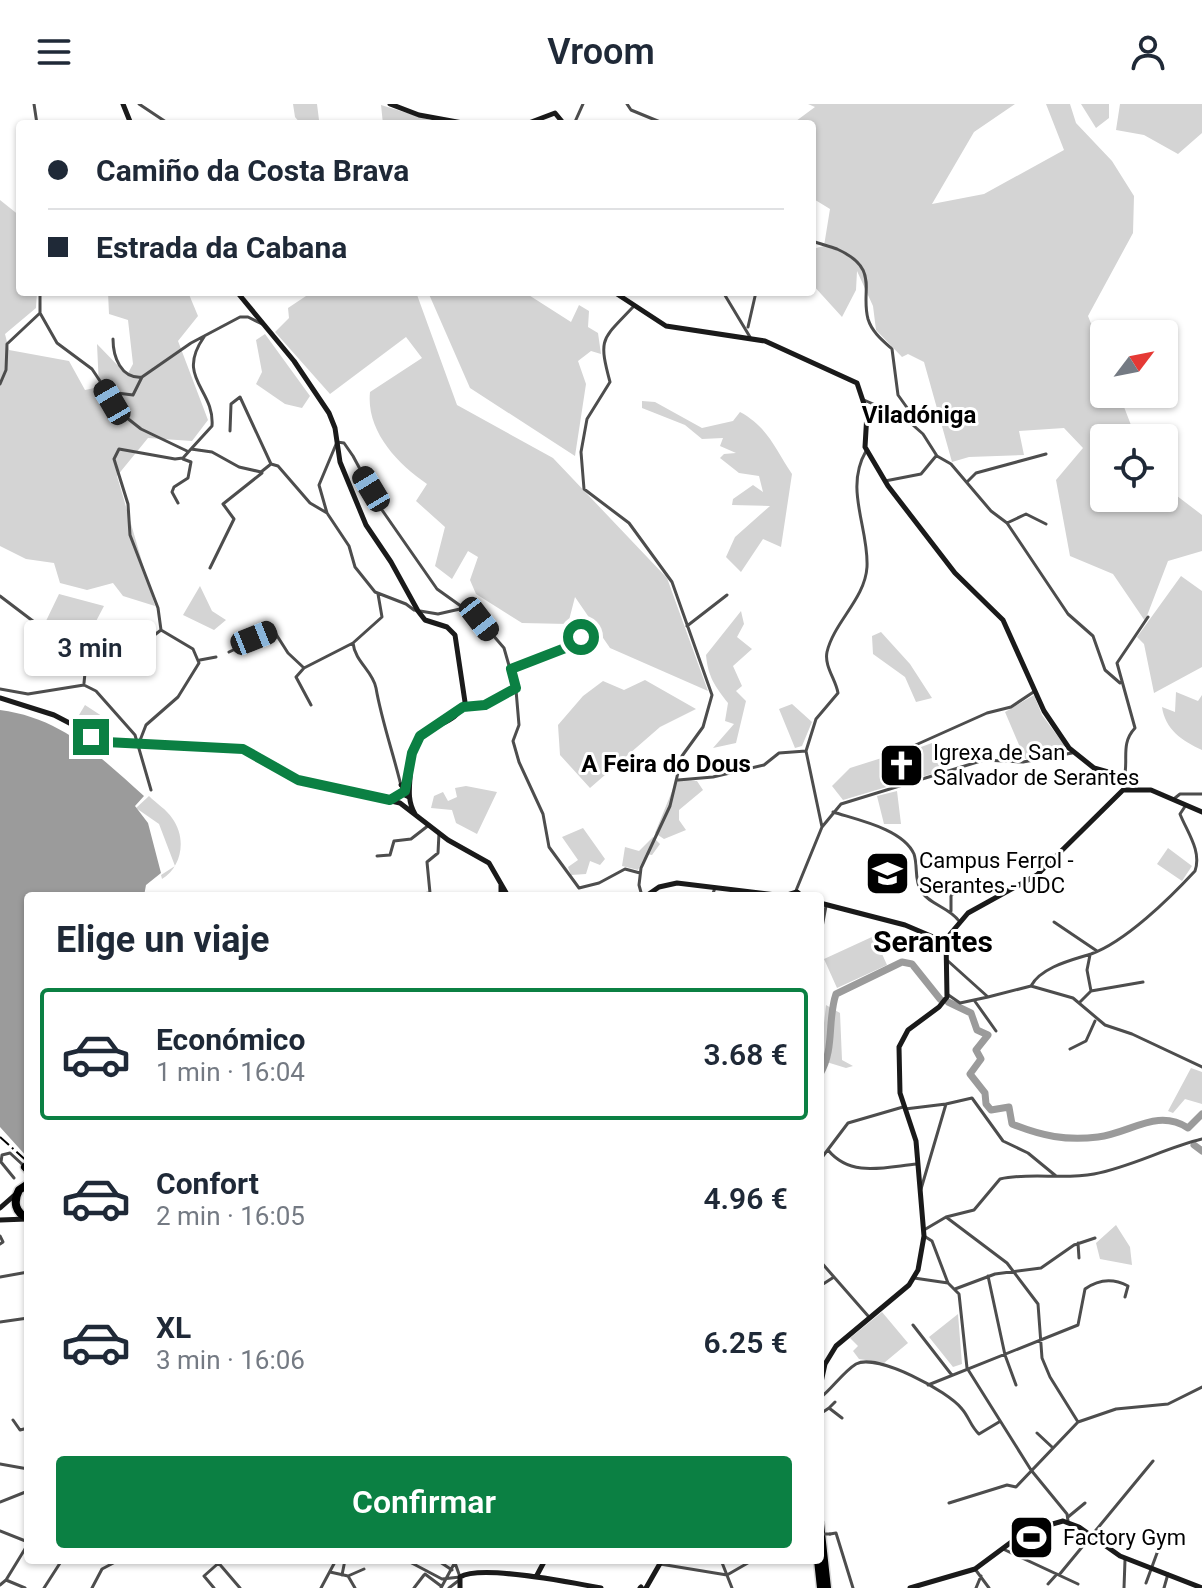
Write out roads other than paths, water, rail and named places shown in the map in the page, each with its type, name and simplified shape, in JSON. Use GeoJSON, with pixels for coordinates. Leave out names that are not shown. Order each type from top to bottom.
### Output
{"type":"FeatureCollection","features":[{"type":"Feature","properties":{"kind":"highway"},"geometry":{"type":"LineString","coordinates":[[14,1178],[18,1191],[17,1209],[24,1215]]}},
{"type":"Feature","properties":{"kind":"highway"},"geometry":{"type":"LineString","coordinates":[[18,1191],[24,1187]]}},
{"type":"Feature","properties":{"kind":"highway"},"geometry":{"type":"LineString","coordinates":[[819,1564],[824,1588]]}},
{"type":"Feature","properties":{"kind":"highway"},"geometry":{"type":"LineString","coordinates":[[822,1564],[824,1588]]}},
{"type":"Feature","properties":{"kind":"main road"},"geometry":{"type":"LineString","coordinates":[[390,104],[419,115],[446,120]]}},
{"type":"Feature","properties":{"kind":"main road"},"geometry":{"type":"LineString","coordinates":[[537,120],[555,113],[561,120]]}},
{"type":"Feature","properties":{"kind":"main road"},"geometry":{"type":"LineString","coordinates":[[240,296],[294,361],[329,413],[343,471],[366,525],[418,611],[425,620],[451,630],[458,640],[465,687],[463,707],[420,736],[412,753],[404,798],[415,814],[439,833],[483,858],[506,892]]}},
{"type":"Feature","properties":{"kind":"main road"},"geometry":{"type":"LineString","coordinates":[[619,296],[633,307],[679,330],[775,344],[855,381],[864,400],[866,451],[955,573],[999,615],[1044,711],[1074,753],[1097,770],[1202,812]]}},
{"type":"Feature","properties":{"kind":"main road"},"geometry":{"type":"LineString","coordinates":[[0,698],[54,715],[99,740],[243,749],[298,780],[390,800],[404,798]]}},
{"type":"Feature","properties":{"kind":"main road"},"geometry":{"type":"LineString","coordinates":[[1124,779],[1126,789]]}},
{"type":"Feature","properties":{"kind":"main road"},"geometry":{"type":"LineString","coordinates":[[824,1370],[836,1346],[914,1278],[924,1233],[914,1131],[904,1108],[898,1066],[899,1043],[908,1030],[939,1007],[947,994],[945,942],[959,921],[1037,875],[1126,789],[1139,787]]}},
{"type":"Feature","properties":{"kind":"main road"},"geometry":{"type":"LineString","coordinates":[[500,879],[501,892]]}},
{"type":"Feature","properties":{"kind":"main road"},"geometry":{"type":"LineString","coordinates":[[653,892],[672,883],[750,892]]}},
{"type":"Feature","properties":{"kind":"main road"},"geometry":{"type":"LineString","coordinates":[[824,904],[905,925],[945,942]]}},
{"type":"Feature","properties":{"kind":"main road"},"geometry":{"type":"LineString","coordinates":[[0,1208],[18,1191]]}},
{"type":"Feature","properties":{"kind":"main road"},"geometry":{"type":"LineString","coordinates":[[0,1220],[24,1219]]}},
{"type":"Feature","properties":{"kind":"main road"},"geometry":{"type":"LineString","coordinates":[[912,1588],[975,1569],[1029,1530],[1068,1519],[1125,1558],[1202,1588]]}},
{"type":"Feature","properties":{"kind":"main road"},"geometry":{"type":"LineString","coordinates":[[536,1577],[543,1564]]}},
{"type":"Feature","properties":{"kind":"main road"},"geometry":{"type":"LineString","coordinates":[[641,1588],[660,1564]]}},
{"type":"Feature","properties":{"kind":"main road"},"geometry":{"type":"LineString","coordinates":[[460,1588],[460,1577],[471,1573],[536,1577],[601,1588]]}},
{"type":"Feature","properties":{"kind":"street"},"geometry":{"type":"LineString","coordinates":[[139,104],[163,120]]}},
{"type":"Feature","properties":{"kind":"street"},"geometry":{"type":"LineString","coordinates":[[627,104],[631,110],[655,120]]}},
{"type":"Feature","properties":{"kind":"street"},"geometry":{"type":"LineString","coordinates":[[555,105],[555,113]]}},
{"type":"Feature","properties":{"kind":"street"},"geometry":{"type":"LineString","coordinates":[[816,242],[838,250],[864,273],[869,284],[868,319],[877,336],[892,349],[898,395],[908,409],[908,420]]}},
{"type":"Feature","properties":{"kind":"street"},"geometry":{"type":"LineString","coordinates":[[40,296],[40,313],[61,347],[84,362],[103,384],[115,406],[131,422],[189,450],[212,452],[239,467],[263,472]]}},
{"type":"Feature","properties":{"kind":"street"},"geometry":{"type":"LineString","coordinates":[[726,296],[750,338]]}},
{"type":"Feature","properties":{"kind":"street"},"geometry":{"type":"LineString","coordinates":[[747,329],[755,296]]}},
{"type":"Feature","properties":{"kind":"street"},"geometry":{"type":"LineString","coordinates":[[633,307],[603,341],[601,348],[610,382],[587,419],[581,474],[584,489],[629,523],[654,554],[678,593],[712,695],[703,727],[682,756],[678,780],[640,873],[643,892]]}},
{"type":"Feature","properties":{"kind":"street"},"geometry":{"type":"LineString","coordinates":[[0,384],[6,370],[7,344],[40,313]]}},
{"type":"Feature","properties":{"kind":"street"},"geometry":{"type":"LineString","coordinates":[[103,384],[130,396],[136,392],[142,377],[205,336],[244,316],[264,325]]}},
{"type":"Feature","properties":{"kind":"street"},"geometry":{"type":"LineString","coordinates":[[183,458],[212,426],[211,412],[192,366],[194,352],[205,336]]}},
{"type":"Feature","properties":{"kind":"street"},"geometry":{"type":"LineString","coordinates":[[113,339],[114,355],[124,371],[130,376],[142,377]]}},
{"type":"Feature","properties":{"kind":"street"},"geometry":{"type":"LineString","coordinates":[[230,431],[231,404],[240,397],[271,464],[282,470],[315,508],[327,513]]}},
{"type":"Feature","properties":{"kind":"street"},"geometry":{"type":"LineString","coordinates":[[864,400],[892,409],[908,420],[923,434],[937,456],[951,464],[991,511],[1007,523],[1068,614],[1088,630],[1098,647],[1105,670],[1120,683]]}},
{"type":"Feature","properties":{"kind":"street"},"geometry":{"type":"LineString","coordinates":[[461,609],[438,614],[418,611],[378,594],[355,567],[349,546],[327,513],[319,485],[328,471],[337,442],[344,443],[353,456],[408,551],[437,589],[456,599],[461,609],[479,619],[499,642],[516,688],[519,725],[513,741],[519,762],[543,814],[549,847],[579,888],[599,883],[625,869],[640,873]]}},
{"type":"Feature","properties":{"kind":"street"},"geometry":{"type":"LineString","coordinates":[[161,630],[158,608],[130,535],[128,504],[114,455],[122,449],[147,457],[183,458],[191,462],[188,478],[174,487],[172,492],[178,503]]}},
{"type":"Feature","properties":{"kind":"street"},"geometry":{"type":"LineString","coordinates":[[822,827],[806,751],[816,719],[838,693],[829,669],[827,651],[867,571],[857,508],[858,472],[866,451]]}},
{"type":"Feature","properties":{"kind":"street"},"geometry":{"type":"LineString","coordinates":[[967,482],[976,473],[1046,454]]}},
{"type":"Feature","properties":{"kind":"street"},"geometry":{"type":"LineString","coordinates":[[885,481],[921,474],[937,456]]}},
{"type":"Feature","properties":{"kind":"street"},"geometry":{"type":"LineString","coordinates":[[210,568],[234,519],[223,504],[271,464]]}},
{"type":"Feature","properties":{"kind":"street"},"geometry":{"type":"LineString","coordinates":[[1007,523],[1026,514],[1046,524]]}},
{"type":"Feature","properties":{"kind":"street"},"geometry":{"type":"LineString","coordinates":[[311,705],[296,677],[304,668],[353,643],[382,617],[378,594]]}},
{"type":"Feature","properties":{"kind":"street"},"geometry":{"type":"LineString","coordinates":[[687,626],[727,595]]}},
{"type":"Feature","properties":{"kind":"street"},"geometry":{"type":"LineString","coordinates":[[0,596],[50,634],[127,656],[161,630]]}},
{"type":"Feature","properties":{"kind":"street"},"geometry":{"type":"LineString","coordinates":[[1124,779],[1125,742],[1135,728],[1120,683],[1117,663],[1148,617]]}},
{"type":"Feature","properties":{"kind":"street"},"geometry":{"type":"LineString","coordinates":[[161,630],[193,649],[200,660]]}},
{"type":"Feature","properties":{"kind":"street"},"geometry":{"type":"LineString","coordinates":[[229,652],[274,631],[288,653],[304,668]]}},
{"type":"Feature","properties":{"kind":"street"},"geometry":{"type":"LineString","coordinates":[[511,669],[573,645],[581,637]]}},
{"type":"Feature","properties":{"kind":"street"},"geometry":{"type":"LineString","coordinates":[[353,643],[358,661],[376,685],[377,702],[406,783]]}},
{"type":"Feature","properties":{"kind":"street"},"geometry":{"type":"LineString","coordinates":[[84,685],[85,673],[104,651]]}},
{"type":"Feature","properties":{"kind":"street"},"geometry":{"type":"LineString","coordinates":[[138,744],[146,725],[178,697],[200,660],[216,657]]}},
{"type":"Feature","properties":{"kind":"street"},"geometry":{"type":"LineString","coordinates":[[0,689],[28,694],[84,685],[106,700],[135,735],[151,790]]}},
{"type":"Feature","properties":{"kind":"street"},"geometry":{"type":"LineString","coordinates":[[463,707],[485,705],[516,688]]}},
{"type":"Feature","properties":{"kind":"street"},"geometry":{"type":"LineString","coordinates":[[916,781],[900,776],[891,756],[987,713],[1011,707],[1035,691]]}},
{"type":"Feature","properties":{"kind":"street"},"geometry":{"type":"LineString","coordinates":[[678,780],[713,777],[764,765],[779,753],[806,751]]}},
{"type":"Feature","properties":{"kind":"street"},"geometry":{"type":"LineString","coordinates":[[905,751],[916,781]]}},
{"type":"Feature","properties":{"kind":"street"},"geometry":{"type":"LineString","coordinates":[[799,892],[822,827],[841,804],[984,760],[1023,762],[1074,753]]}},
{"type":"Feature","properties":{"kind":"street"},"geometry":{"type":"LineString","coordinates":[[1174,799],[1180,794],[1202,794]]}},
{"type":"Feature","properties":{"kind":"street"},"geometry":{"type":"LineString","coordinates":[[1031,986],[1034,980],[1063,963],[1097,951],[1122,937],[1195,871],[1198,863],[1194,847],[1180,814],[1186,805]]}},
{"type":"Feature","properties":{"kind":"street"},"geometry":{"type":"LineString","coordinates":[[833,812],[904,840],[915,857],[922,893],[951,911],[959,921]]}},
{"type":"Feature","properties":{"kind":"street"},"geometry":{"type":"LineString","coordinates":[[377,856],[390,855],[394,841],[418,835],[429,825]]}},
{"type":"Feature","properties":{"kind":"street"},"geometry":{"type":"LineString","coordinates":[[430,892],[427,862],[439,851],[439,833]]}},
{"type":"Feature","properties":{"kind":"street"},"geometry":{"type":"LineString","coordinates":[[714,892],[715,888]]}},
{"type":"Feature","properties":{"kind":"street"},"geometry":{"type":"LineString","coordinates":[[951,911],[951,896],[957,890]]}},
{"type":"Feature","properties":{"kind":"street"},"geometry":{"type":"LineString","coordinates":[[1054,922],[1097,951]]}},
{"type":"Feature","properties":{"kind":"street"},"geometry":{"type":"LineString","coordinates":[[1090,954],[1087,970],[1091,991]]}},
{"type":"Feature","properties":{"kind":"street"},"geometry":{"type":"LineString","coordinates":[[945,958],[988,997]]}},
{"type":"Feature","properties":{"kind":"street"},"geometry":{"type":"LineString","coordinates":[[1080,1002],[1091,991],[1143,982]]}},
{"type":"Feature","properties":{"kind":"street"},"geometry":{"type":"LineString","coordinates":[[947,994],[960,1003],[1031,986],[1080,1002],[1096,1019],[1202,1067]]}},
{"type":"Feature","properties":{"kind":"street"},"geometry":{"type":"LineString","coordinates":[[974,1000],[996,1031]]}},
{"type":"Feature","properties":{"kind":"street"},"geometry":{"type":"LineString","coordinates":[[1070,1049],[1086,1041],[1096,1019]]}},
{"type":"Feature","properties":{"kind":"street"},"geometry":{"type":"LineString","coordinates":[[824,1155],[848,1123],[904,1108],[972,1098],[1003,1141],[1028,1153],[1058,1177]]}},
{"type":"Feature","properties":{"kind":"street"},"geometry":{"type":"LineString","coordinates":[[920,1190],[924,1188],[946,1104]]}},
{"type":"Feature","properties":{"kind":"street"},"geometry":{"type":"LineString","coordinates":[[1085,1503],[1068,1519],[1031,1470],[967,1368],[960,1299],[948,1283],[932,1241],[924,1233],[946,1217],[974,1210],[1000,1179],[1026,1174],[1058,1177],[1114,1169],[1202,1139]]}},
{"type":"Feature","properties":{"kind":"street"},"geometry":{"type":"LineString","coordinates":[[828,1150],[850,1168],[918,1164]]}},
{"type":"Feature","properties":{"kind":"street"},"geometry":{"type":"LineString","coordinates":[[14,1178],[1,1162],[3,1154],[10,1153],[24,1166]]}},
{"type":"Feature","properties":{"kind":"street"},"geometry":{"type":"LineString","coordinates":[[946,1217],[1014,1272],[1038,1304],[1040,1340],[1050,1377],[1078,1422]]}},
{"type":"Feature","properties":{"kind":"street"},"geometry":{"type":"LineString","coordinates":[[0,1236],[3,1242],[0,1244]]}},
{"type":"Feature","properties":{"kind":"street"},"geometry":{"type":"LineString","coordinates":[[955,1289],[988,1276],[1041,1268],[1078,1243],[1095,1238]]}},
{"type":"Feature","properties":{"kind":"street"},"geometry":{"type":"LineString","coordinates":[[1078,1243],[1079,1258]]}},
{"type":"Feature","properties":{"kind":"street"},"geometry":{"type":"LineString","coordinates":[[824,1266],[869,1317]]}},
{"type":"Feature","properties":{"kind":"street"},"geometry":{"type":"LineString","coordinates":[[0,1275],[24,1272]]}},
{"type":"Feature","properties":{"kind":"street"},"geometry":{"type":"LineString","coordinates":[[988,1276],[1005,1355],[1016,1385]]}},
{"type":"Feature","properties":{"kind":"street"},"geometry":{"type":"LineString","coordinates":[[824,1283],[834,1277]]}},
{"type":"Feature","properties":{"kind":"street"},"geometry":{"type":"LineString","coordinates":[[914,1278],[948,1283]]}},
{"type":"Feature","properties":{"kind":"street"},"geometry":{"type":"LineString","coordinates":[[928,1385],[1078,1325],[1085,1289],[1091,1284],[1107,1279],[1125,1284],[1128,1286],[1125,1297]]}},
{"type":"Feature","properties":{"kind":"street"},"geometry":{"type":"LineString","coordinates":[[0,1322],[24,1319]]}},
{"type":"Feature","properties":{"kind":"street"},"geometry":{"type":"LineString","coordinates":[[913,1325],[951,1374]]}},
{"type":"Feature","properties":{"kind":"street"},"geometry":{"type":"LineString","coordinates":[[824,1394],[852,1367],[865,1361],[899,1370],[934,1388],[962,1409],[979,1434],[1000,1420]]}},
{"type":"Feature","properties":{"kind":"street"},"geometry":{"type":"LineString","coordinates":[[934,1388],[941,1379]]}},
{"type":"Feature","properties":{"kind":"street"},"geometry":{"type":"LineString","coordinates":[[949,1503],[1007,1485],[1016,1487],[1078,1422],[1116,1409],[1168,1404],[1202,1387]]}},
{"type":"Feature","properties":{"kind":"street"},"geometry":{"type":"LineString","coordinates":[[824,1411],[835,1402]]}},
{"type":"Feature","properties":{"kind":"street"},"geometry":{"type":"LineString","coordinates":[[829,1408],[842,1418]]}},
{"type":"Feature","properties":{"kind":"street"},"geometry":{"type":"LineString","coordinates":[[13,1420],[20,1430],[24,1429]]}},
{"type":"Feature","properties":{"kind":"street"},"geometry":{"type":"LineString","coordinates":[[1037,1433],[1052,1447]]}},
{"type":"Feature","properties":{"kind":"street"},"geometry":{"type":"LineString","coordinates":[[1048,1584],[1093,1538],[1153,1461]]}},
{"type":"Feature","properties":{"kind":"street"},"geometry":{"type":"LineString","coordinates":[[0,1464],[24,1468]]}},
{"type":"Feature","properties":{"kind":"street"},"geometry":{"type":"LineString","coordinates":[[0,1502],[24,1493]]}},
{"type":"Feature","properties":{"kind":"street"},"geometry":{"type":"LineString","coordinates":[[0,1531],[24,1541]]}},
{"type":"Feature","properties":{"kind":"street"},"geometry":{"type":"LineString","coordinates":[[824,1534],[836,1533],[853,1588]]}},
{"type":"Feature","properties":{"kind":"street"},"geometry":{"type":"LineString","coordinates":[[1146,1583],[1160,1545]]}},
{"type":"Feature","properties":{"kind":"street"},"geometry":{"type":"LineString","coordinates":[[1003,1549],[1078,1584]]}},
{"type":"Feature","properties":{"kind":"street"},"geometry":{"type":"LineString","coordinates":[[0,1585],[24,1550]]}},
{"type":"Feature","properties":{"kind":"street"},"geometry":{"type":"LineString","coordinates":[[1124,1588],[1125,1558]]}},
{"type":"Feature","properties":{"kind":"street"},"geometry":{"type":"LineString","coordinates":[[44,1588],[59,1564]]}},
{"type":"Feature","properties":{"kind":"street"},"geometry":{"type":"LineString","coordinates":[[92,1588],[102,1569],[111,1564]]}},
{"type":"Feature","properties":{"kind":"street"},"geometry":{"type":"LineString","coordinates":[[214,1588],[204,1576],[216,1564]]}},
{"type":"Feature","properties":{"kind":"street"},"geometry":{"type":"LineString","coordinates":[[221,1564],[240,1588]]}},
{"type":"Feature","properties":{"kind":"street"},"geometry":{"type":"LineString","coordinates":[[324,1587],[334,1564]]}},
{"type":"Feature","properties":{"kind":"street"},"geometry":{"type":"LineString","coordinates":[[342,1575],[344,1564]]}},
{"type":"Feature","properties":{"kind":"street"},"geometry":{"type":"LineString","coordinates":[[412,1564],[442,1588],[454,1564]]}},
{"type":"Feature","properties":{"kind":"street"},"geometry":{"type":"LineString","coordinates":[[443,1564],[452,1570]]}},
{"type":"Feature","properties":{"kind":"street"},"geometry":{"type":"LineString","coordinates":[[455,1564],[460,1577]]}},
{"type":"Feature","properties":{"kind":"street"},"geometry":{"type":"LineString","coordinates":[[671,1564],[727,1575],[746,1564]]}},
{"type":"Feature","properties":{"kind":"street"},"geometry":{"type":"LineString","coordinates":[[723,1564],[732,1588]]}},
{"type":"Feature","properties":{"kind":"street"},"geometry":{"type":"LineString","coordinates":[[330,1572],[348,1576],[364,1569]]}},
{"type":"Feature","properties":{"kind":"street"},"geometry":{"type":"LineString","coordinates":[[975,1569],[989,1588]]}},
{"type":"Feature","properties":{"kind":"street"},"geometry":{"type":"LineString","coordinates":[[425,1572],[447,1579],[460,1577]]}},
{"type":"Feature","properties":{"kind":"street"},"geometry":{"type":"LineString","coordinates":[[414,1588],[425,1572]]}},
{"type":"Feature","properties":{"kind":"street"},"geometry":{"type":"LineString","coordinates":[[1164,1588],[1168,1574]]}},
{"type":"Feature","properties":{"kind":"street"},"geometry":{"type":"LineString","coordinates":[[348,1576],[355,1588]]}},
{"type":"Feature","properties":{"kind":"street"},"geometry":{"type":"LineString","coordinates":[[976,1588],[981,1576]]}},
{"type":"Feature","properties":{"kind":"street"},"geometry":{"type":"LineString","coordinates":[[449,1588],[460,1577]]}},
{"type":"Feature","properties":{"kind":"street"},"geometry":{"type":"LineString","coordinates":[[6,1580],[25,1588]]}},
{"type":"Feature","properties":{"kind":"waterway"},"geometry":{"type":"LineString","coordinates":[[824,1066],[836,994],[902,962],[912,964],[940,999]]}},
{"type":"Feature","properties":{"kind":"waterway"},"geometry":{"type":"LineString","coordinates":[[948,1002],[971,1013],[977,1030],[988,1035],[976,1050],[981,1059],[970,1074],[985,1093],[986,1104],[991,1110],[1009,1107],[1012,1124],[1054,1136],[1086,1138],[1110,1135],[1155,1121],[1177,1122],[1188,1128],[1202,1114]]}},
{"type":"Feature","properties":{"kind":"waterway"},"geometry":{"type":"LineString","coordinates":[[1194,1145],[1202,1151]]}},
{"type":"Feature","properties":{"kind":"railway"},"geometry":{"type":"LineString","coordinates":[[0,1137],[24,1158]]}},
{"type":"Feature","properties":{"kind":"place","name":"Igrexa de San Salvador de Serantes"},"geometry":{"type":"Point","coordinates":[902,765]}},
{"type":"Feature","properties":{"kind":"place","name":"Campus Ferrol - Serantes - UDC"},"geometry":{"type":"Point","coordinates":[888,873]}},
{"type":"Feature","properties":{"kind":"place","name":"Factory Gym"},"geometry":{"type":"Point","coordinates":[1032,1537]}},
{"type":"Feature","properties":{"kind":"district","name":"Viladóniga"},"geometry":{"type":"Point","coordinates":[919,415]}},
{"type":"Feature","properties":{"kind":"district","name":"A Feira do Dous"},"geometry":{"type":"Point","coordinates":[666,764]}},
{"type":"Feature","properties":{"kind":"district","name":"Serantes"},"geometry":{"type":"Point","coordinates":[933,941]}}]}
